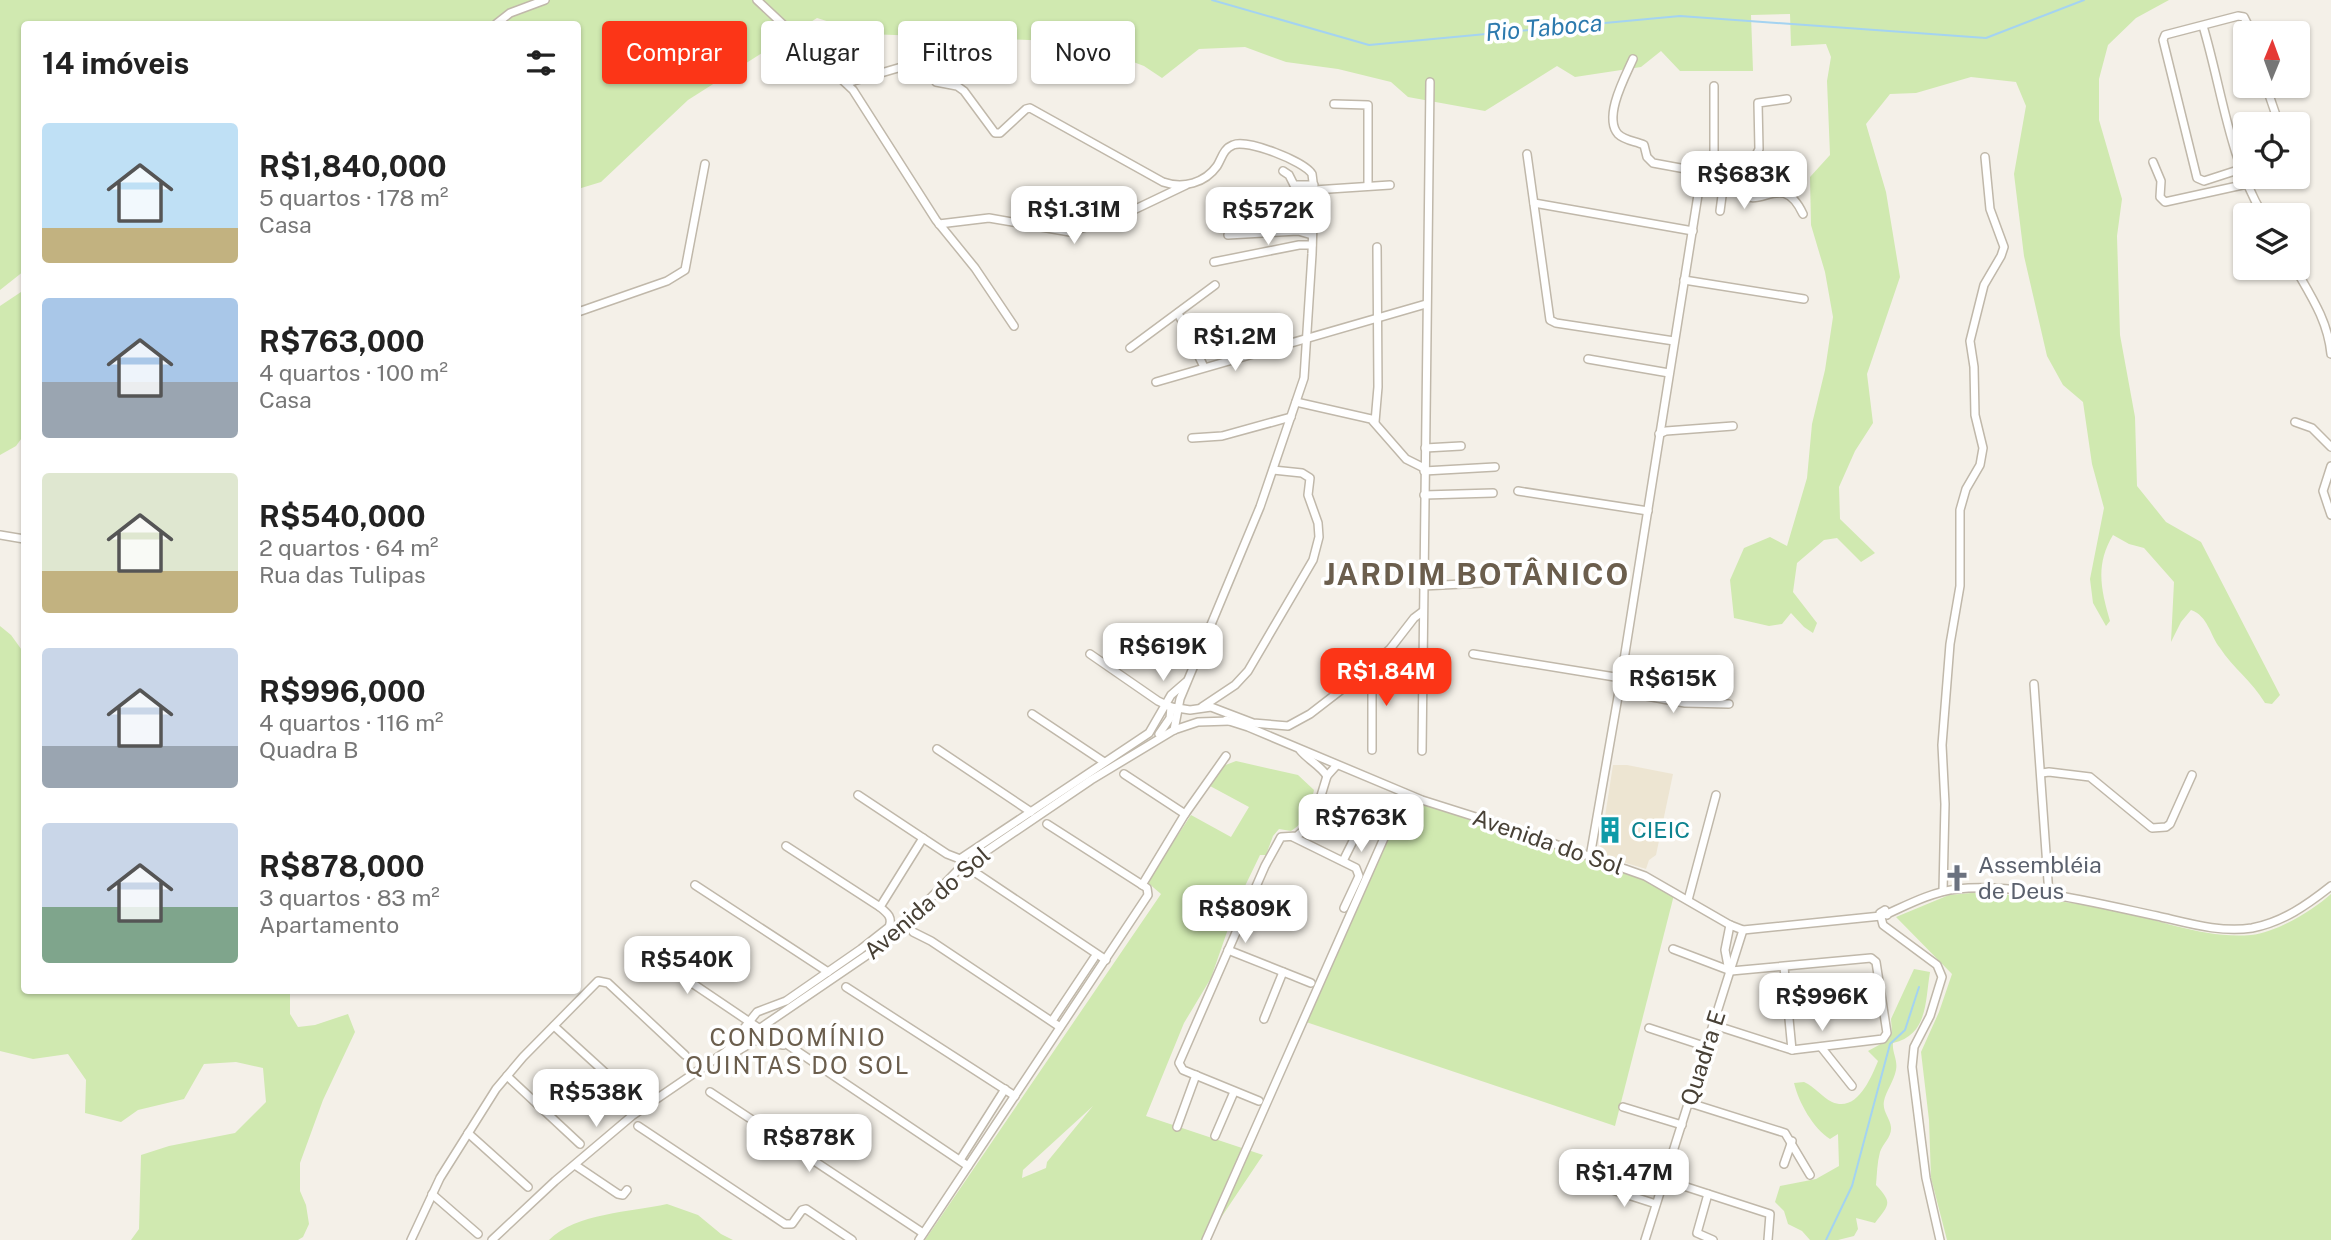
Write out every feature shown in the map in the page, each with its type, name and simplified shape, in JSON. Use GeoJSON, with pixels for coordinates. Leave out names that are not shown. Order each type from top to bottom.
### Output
{"type":"FeatureCollection","features":[{"type":"Feature","properties":{"kind":"street"},"geometry":{"type":"LineString","coordinates":[[500,21],[510,13],[545,0]]}},
{"type":"Feature","properties":{"kind":"street"},"geometry":{"type":"LineString","coordinates":[[757,0],[780,21]]}},
{"type":"Feature","properties":{"kind":"street"},"geometry":{"type":"LineString","coordinates":[[2233,169],[2204,181],[2200,181],[2195,172],[2163,40],[2165,35],[2238,16],[2244,17],[2246,21]]}},
{"type":"Feature","properties":{"kind":"street"},"geometry":{"type":"LineString","coordinates":[[2203,26],[2233,130]]}},
{"type":"Feature","properties":{"kind":"street"},"geometry":{"type":"LineString","coordinates":[[1633,59],[1614,107],[1614,123],[1616,132],[1625,139],[1644,145],[1647,157],[1653,163],[1702,172],[1754,156],[1759,152],[1758,103],[1787,99]]}},
{"type":"Feature","properties":{"kind":"street"},"geometry":{"type":"LineString","coordinates":[[884,72],[922,61],[936,82],[957,86],[964,91],[995,134],[1006,128],[1029,107],[1163,182],[1186,184]]}},
{"type":"Feature","properties":{"kind":"street"},"geometry":{"type":"LineString","coordinates":[[1422,751],[1430,82]]}},
{"type":"Feature","properties":{"kind":"street"},"geometry":{"type":"LineString","coordinates":[[848,84],[865,106],[939,224],[975,268],[1014,326]]}},
{"type":"Feature","properties":{"kind":"street"},"geometry":{"type":"LineString","coordinates":[[1714,86],[1714,167]]}},
{"type":"Feature","properties":{"kind":"street"},"geometry":{"type":"LineString","coordinates":[[1334,104],[1368,106],[1368,187]]}},
{"type":"Feature","properties":{"kind":"street"},"geometry":{"type":"LineString","coordinates":[[939,224],[989,218],[1070,232],[1123,215],[1208,175],[1230,146],[1236,143],[1304,164],[1310,170],[1314,186],[1304,378],[1240,556],[1180,699],[1159,734]]}},
{"type":"Feature","properties":{"kind":"street"},"geometry":{"type":"LineString","coordinates":[[1527,154],[1550,320],[1674,341]]}},
{"type":"Feature","properties":{"kind":"street"},"geometry":{"type":"LineString","coordinates":[[1943,891],[1945,816],[1941,745],[1948,654],[1960,586],[1960,510],[1966,489],[1980,465],[1983,448],[1975,415],[1974,367],[1970,341],[1984,285],[2004,247],[1990,209],[1985,157]]}},
{"type":"Feature","properties":{"kind":"street"},"geometry":{"type":"LineString","coordinates":[[2152,162],[2161,181],[2160,197],[2165,202],[2233,187]]}},
{"type":"Feature","properties":{"kind":"street"},"geometry":{"type":"LineString","coordinates":[[1729,163],[1738,189],[1747,197],[1756,198],[1783,192],[1793,198],[1803,214]]}},
{"type":"Feature","properties":{"kind":"street"},"geometry":{"type":"LineString","coordinates":[[581,311],[667,281],[685,270],[705,164]]}},
{"type":"Feature","properties":{"kind":"street"},"geometry":{"type":"LineString","coordinates":[[1283,171],[1294,184],[1368,187],[1390,185]]}},
{"type":"Feature","properties":{"kind":"street"},"geometry":{"type":"LineString","coordinates":[[1590,857],[1702,172]]}},
{"type":"Feature","properties":{"kind":"street"},"geometry":{"type":"LineString","coordinates":[[1720,211],[1721,196],[1733,177]]}},
{"type":"Feature","properties":{"kind":"street"},"geometry":{"type":"LineString","coordinates":[[1534,203],[1693,231]]}},
{"type":"Feature","properties":{"kind":"street"},"geometry":{"type":"LineString","coordinates":[[1248,212],[1303,211],[1313,219]]}},
{"type":"Feature","properties":{"kind":"street"},"geometry":{"type":"LineString","coordinates":[[1228,235],[1298,231],[1312,235]]}},
{"type":"Feature","properties":{"kind":"street"},"geometry":{"type":"LineString","coordinates":[[1214,262],[1299,245],[1312,245]]}},
{"type":"Feature","properties":{"kind":"street"},"geometry":{"type":"LineString","coordinates":[[1375,422],[1378,387],[1377,247]]}},
{"type":"Feature","properties":{"kind":"street"},"geometry":{"type":"LineString","coordinates":[[1684,280],[1804,299]]}},
{"type":"Feature","properties":{"kind":"street"},"geometry":{"type":"LineString","coordinates":[[2302,280],[2322,317],[2331,354]]}},
{"type":"Feature","properties":{"kind":"street"},"geometry":{"type":"LineString","coordinates":[[1130,348],[1215,285]]}},
{"type":"Feature","properties":{"kind":"street"},"geometry":{"type":"LineString","coordinates":[[1156,382],[1426,304]]}},
{"type":"Feature","properties":{"kind":"street"},"geometry":{"type":"LineString","coordinates":[[1178,313],[1204,367]]}},
{"type":"Feature","properties":{"kind":"street"},"geometry":{"type":"LineString","coordinates":[[1588,359],[1669,373]]}},
{"type":"Feature","properties":{"kind":"street"},"geometry":{"type":"LineString","coordinates":[[1296,402],[1361,415],[1375,422],[1406,459],[1424,470],[1495,467]]}},
{"type":"Feature","properties":{"kind":"street"},"geometry":{"type":"LineString","coordinates":[[1192,438],[1222,436],[1291,417]]}},
{"type":"Feature","properties":{"kind":"street"},"geometry":{"type":"LineString","coordinates":[[2295,422],[2312,428],[2331,447]]}},
{"type":"Feature","properties":{"kind":"street"},"geometry":{"type":"LineString","coordinates":[[1660,434],[1666,430],[1733,426]]}},
{"type":"Feature","properties":{"kind":"street"},"geometry":{"type":"LineString","coordinates":[[1425,448],[1461,446]]}},
{"type":"Feature","properties":{"kind":"street"},"geometry":{"type":"LineString","coordinates":[[2331,466],[2323,491],[2331,515]]}},
{"type":"Feature","properties":{"kind":"street"},"geometry":{"type":"LineString","coordinates":[[1090,654],[1174,708],[1193,710],[1202,707],[1235,685],[1248,671],[1300,585],[1316,552],[1319,528],[1308,495],[1310,478],[1302,473],[1273,470]]}},
{"type":"Feature","properties":{"kind":"street"},"geometry":{"type":"LineString","coordinates":[[1518,491],[1648,510]]}},
{"type":"Feature","properties":{"kind":"street"},"geometry":{"type":"LineString","coordinates":[[1424,495],[1493,493]]}},
{"type":"Feature","properties":{"kind":"street"},"geometry":{"type":"LineString","coordinates":[[0,535],[21,538]]}},
{"type":"Feature","properties":{"kind":"street"},"geometry":{"type":"LineString","coordinates":[[1423,586],[1482,583]]}},
{"type":"Feature","properties":{"kind":"street"},"geometry":{"type":"LineString","coordinates":[[1202,707],[1217,709],[1259,724],[1288,726],[1310,714],[1373,665],[1422,612]]}},
{"type":"Feature","properties":{"kind":"street"},"geometry":{"type":"LineString","coordinates":[[1473,654],[1621,678]]}},
{"type":"Feature","properties":{"kind":"street"},"geometry":{"type":"LineString","coordinates":[[1372,750],[1373,665]]}},
{"type":"Feature","properties":{"kind":"street"},"geometry":{"type":"LineString","coordinates":[[1172,694],[1188,681]]}},
{"type":"Feature","properties":{"kind":"street"},"geometry":{"type":"LineString","coordinates":[[2034,684],[2049,895]]}},
{"type":"Feature","properties":{"kind":"street"},"geometry":{"type":"LineString","coordinates":[[1619,691],[1685,703],[1729,704]]}},
{"type":"Feature","properties":{"kind":"street"},"geometry":{"type":"LineString","coordinates":[[1172,694],[1178,726]]}},
{"type":"Feature","properties":{"kind":"street"},"geometry":{"type":"LineString","coordinates":[[1172,694],[1180,699]]}},
{"type":"Feature","properties":{"kind":"street"},"geometry":{"type":"LineString","coordinates":[[859,795],[958,860],[1149,733],[1174,708]]}},
{"type":"Feature","properties":{"kind":"street"},"geometry":{"type":"LineString","coordinates":[[1032,714],[1104,762]]}},
{"type":"Feature","properties":{"kind":"street"},"geometry":{"type":"LineString","coordinates":[[1170,716],[1178,726]]}},
{"type":"Feature","properties":{"kind":"street","name":"Avenida do Sol"},"geometry":{"type":"LineString","coordinates":[[1143,748],[1159,734],[1178,726],[1230,721],[1404,793],[1646,876],[1730,925],[1744,930],[1868,917],[1943,891],[1985,887],[2049,895],[2195,925],[2239,929],[2266,925],[2295,912],[2331,886]]}},
{"type":"Feature","properties":{"kind":"street","name":"Avenida do Sol"},"geometry":{"type":"LineString","coordinates":[[727,1051],[736,1052],[783,1014],[891,937],[950,877],[971,861],[1178,726]]}},
{"type":"Feature","properties":{"kind":"street"},"geometry":{"type":"LineString","coordinates":[[937,749],[1031,812]]}},
{"type":"Feature","properties":{"kind":"street"},"geometry":{"type":"LineString","coordinates":[[1299,749],[1327,776]]}},
{"type":"Feature","properties":{"kind":"street"},"geometry":{"type":"LineString","coordinates":[[1142,885],[1185,814],[1226,756]]}},
{"type":"Feature","properties":{"kind":"street"},"geometry":{"type":"LineString","coordinates":[[1293,837],[1306,829],[1327,776],[1336,766]]}},
{"type":"Feature","properties":{"kind":"street"},"geometry":{"type":"LineString","coordinates":[[2042,773],[2082,774],[2090,777],[2152,828],[2170,824],[2192,775]]}},
{"type":"Feature","properties":{"kind":"street"},"geometry":{"type":"LineString","coordinates":[[1124,774],[1185,814]]}},
{"type":"Feature","properties":{"kind":"street"},"geometry":{"type":"LineString","coordinates":[[1206,1240],[1404,793]]}},
{"type":"Feature","properties":{"kind":"street"},"geometry":{"type":"LineString","coordinates":[[1688,900],[1716,794]]}},
{"type":"Feature","properties":{"kind":"street"},"geometry":{"type":"LineString","coordinates":[[1343,861],[1363,821]]}},
{"type":"Feature","properties":{"kind":"street"},"geometry":{"type":"LineString","coordinates":[[710,1092],[921,1237],[1148,895],[1147,888],[1047,824]]}},
{"type":"Feature","properties":{"kind":"street"},"geometry":{"type":"LineString","coordinates":[[1259,1101],[1181,1068],[1179,1063],[1279,839],[1283,836],[1293,837],[1356,868],[1359,876],[1344,908]]}},
{"type":"Feature","properties":{"kind":"street"},"geometry":{"type":"LineString","coordinates":[[880,907],[923,838]]}},
{"type":"Feature","properties":{"kind":"street"},"geometry":{"type":"LineString","coordinates":[[492,1240],[634,1115],[727,1051],[749,1020],[761,1009],[786,1001],[889,927],[889,914],[786,846]]}},
{"type":"Feature","properties":{"kind":"street"},"geometry":{"type":"LineString","coordinates":[[976,873],[1106,960]]}},
{"type":"Feature","properties":{"kind":"street"},"geometry":{"type":"LineString","coordinates":[[695,885],[828,972]]}},
{"type":"Feature","properties":{"kind":"street"},"geometry":{"type":"LineString","coordinates":[[1883,914],[1883,925],[1937,965],[1942,977],[1934,1007],[1914,1047],[1912,1067],[1926,1178],[1940,1240]]}},
{"type":"Feature","properties":{"kind":"street"},"geometry":{"type":"LineString","coordinates":[[1730,925],[1725,950],[1730,972]]}},
{"type":"Feature","properties":{"kind":"street","name":"Quadra E"},"geometry":{"type":"LineString","coordinates":[[1645,1240],[1744,930]]}},
{"type":"Feature","properties":{"kind":"street"},"geometry":{"type":"LineString","coordinates":[[913,932],[931,941],[1060,1027]]}},
{"type":"Feature","properties":{"kind":"street"},"geometry":{"type":"LineString","coordinates":[[640,948],[968,1166]]}},
{"type":"Feature","properties":{"kind":"street"},"geometry":{"type":"LineString","coordinates":[[1673,949],[1730,972],[1871,958],[1876,962],[1886,1037],[1883,1039],[1792,1050],[1714,1025]]}},
{"type":"Feature","properties":{"kind":"street"},"geometry":{"type":"LineString","coordinates":[[1228,950],[1311,983]]}},
{"type":"Feature","properties":{"kind":"street"},"geometry":{"type":"LineString","coordinates":[[1054,1018],[1094,958]]}},
{"type":"Feature","properties":{"kind":"street"},"geometry":{"type":"LineString","coordinates":[[1784,967],[1792,1050]]}},
{"type":"Feature","properties":{"kind":"street"},"geometry":{"type":"LineString","coordinates":[[1264,1019],[1283,972]]}},
{"type":"Feature","properties":{"kind":"street"},"geometry":{"type":"LineString","coordinates":[[411,1240],[432,1194],[468,1133],[507,1076],[590,986],[600,980],[608,982],[685,1055]]}},
{"type":"Feature","properties":{"kind":"street"},"geometry":{"type":"LineString","coordinates":[[846,987],[1015,1096]]}},
{"type":"Feature","properties":{"kind":"street"},"geometry":{"type":"LineString","coordinates":[[1073,988],[1084,994]]}},
{"type":"Feature","properties":{"kind":"street"},"geometry":{"type":"LineString","coordinates":[[554,1026],[633,1098]]}},
{"type":"Feature","properties":{"kind":"street"},"geometry":{"type":"LineString","coordinates":[[1649,1028],[1707,1047]]}},
{"type":"Feature","properties":{"kind":"street"},"geometry":{"type":"LineString","coordinates":[[763,1032],[787,1045]]}},
{"type":"Feature","properties":{"kind":"street"},"geometry":{"type":"LineString","coordinates":[[1821,1047],[1852,1086]]}},
{"type":"Feature","properties":{"kind":"street"},"geometry":{"type":"LineString","coordinates":[[1177,1127],[1196,1075]]}},
{"type":"Feature","properties":{"kind":"street"},"geometry":{"type":"LineString","coordinates":[[507,1076],[580,1144]]}},
{"type":"Feature","properties":{"kind":"street"},"geometry":{"type":"LineString","coordinates":[[960,1160],[1005,1089]]}},
{"type":"Feature","properties":{"kind":"street"},"geometry":{"type":"LineString","coordinates":[[1215,1136],[1234,1092]]}},
{"type":"Feature","properties":{"kind":"street"},"geometry":{"type":"LineString","coordinates":[[1690,1103],[1785,1133],[1810,1175]]}},
{"type":"Feature","properties":{"kind":"street"},"geometry":{"type":"LineString","coordinates":[[1623,1107],[1682,1125]]}},
{"type":"Feature","properties":{"kind":"street"},"geometry":{"type":"LineString","coordinates":[[987,1118],[997,1124]]}},
{"type":"Feature","properties":{"kind":"street"},"geometry":{"type":"LineString","coordinates":[[638,1126],[789,1225],[804,1209],[852,1240]]}},
{"type":"Feature","properties":{"kind":"street"},"geometry":{"type":"LineString","coordinates":[[468,1133],[528,1187]]}},
{"type":"Feature","properties":{"kind":"street"},"geometry":{"type":"LineString","coordinates":[[1784,1164],[1792,1141]]}},
{"type":"Feature","properties":{"kind":"street"},"geometry":{"type":"LineString","coordinates":[[575,1165],[618,1194],[623,1195],[627,1190]]}},
{"type":"Feature","properties":{"kind":"street"},"geometry":{"type":"LineString","coordinates":[[1665,1180],[1770,1214],[1768,1240]]}},
{"type":"Feature","properties":{"kind":"street"},"geometry":{"type":"LineString","coordinates":[[1600,1186],[1656,1205]]}},
{"type":"Feature","properties":{"kind":"street"},"geometry":{"type":"LineString","coordinates":[[432,1194],[478,1234]]}},
{"type":"Feature","properties":{"kind":"street"},"geometry":{"type":"LineString","coordinates":[[1708,1194],[1697,1233],[1713,1240]]}},
{"type":"Feature","properties":{"kind":"shaded area"},"geometry":{"type":"Polygon","coordinates":[[[1613,765],[1673,774],[1656,855],[1649,860],[1646,869],[1599,855],[1613,765]]]}},
{"type":"Feature","properties":{"kind":"green space"},"geometry":{"type":"Polygon","coordinates":[[[0,0],[2169,0],[2136,18],[2108,45],[2099,79],[2099,120],[2122,199],[2117,236],[2120,335],[2135,417],[2137,486],[2166,522],[2201,542],[2280,695],[2272,704],[2265,703],[2225,655],[2205,621],[2191,610],[2181,622],[2171,642],[2174,582],[2144,548],[2129,544],[2113,535],[2107,546],[2101,578],[2110,621],[2106,626],[2093,603],[2090,579],[2104,508],[2092,464],[2083,402],[2063,385],[2047,356],[2024,256],[2014,174],[2026,106],[2016,82],[1971,77],[1916,93],[1890,94],[1866,124],[1886,192],[1900,277],[1867,374],[1873,423],[1855,451],[1839,487],[1840,519],[1875,553],[1861,562],[1837,538],[1824,540],[1797,563],[1793,592],[1817,623],[1813,633],[1791,613],[1782,624],[1769,626],[1734,618],[1730,580],[1744,548],[1770,537],[1787,546],[1807,478],[1812,424],[1825,370],[1833,317],[1825,272],[1811,225],[1810,177],[1830,155],[1827,81],[1831,57],[1826,44],[1791,46],[1790,14],[1751,15],[1753,71],[1680,71],[1661,51],[1641,67],[1575,77],[1557,66],[1485,111],[1408,97],[1391,82],[1338,69],[1286,62],[1245,47],[1199,49],[1162,78],[1135,63],[1135,21],[1031,21],[1031,40],[1017,40],[1017,21],[898,21],[898,35],[884,35],[884,21],[827,21],[817,18],[812,21],[761,21],[761,54],[747,62],[747,21],[602,21],[602,84],[713,84],[688,100],[601,182],[581,188],[581,21],[21,21],[21,273],[0,290],[0,0]]]}},
{"type":"Feature","properties":{"kind":"green space"},"geometry":{"type":"Polygon","coordinates":[[[21,292],[21,439],[16,446],[0,455],[0,306],[21,292]]]}},
{"type":"Feature","properties":{"kind":"green space"},"geometry":{"type":"Polygon","coordinates":[[[0,626],[21,649],[21,994],[290,994],[290,1014],[298,1027],[315,1025],[348,1014],[355,1032],[323,1100],[300,1163],[300,1191],[306,1205],[309,1224],[303,1237],[298,1240],[131,1240],[139,1229],[141,1155],[169,1146],[235,1133],[266,1102],[263,1068],[236,1062],[204,1064],[184,1099],[138,1110],[121,1122],[85,1113],[86,1080],[68,1054],[33,1059],[0,1051],[0,626]]]}},
{"type":"Feature","properties":{"kind":"green space"},"geometry":{"type":"Polygon","coordinates":[[[1236,761],[1298,775],[1314,790],[1303,819],[1291,831],[1279,829],[1273,836],[1266,855],[1260,855],[1231,915],[1224,914],[1220,923],[1228,929],[1211,978],[1184,1023],[1146,1116],[1263,1155],[1206,1240],[925,1240],[1161,894],[1147,882],[1191,815],[1231,837],[1249,807],[1210,786],[1223,766],[1236,761]],[[1093,1106],[1023,1170],[1022,1178],[1046,1168],[1047,1162],[1093,1106]]]}},
{"type":"Feature","properties":{"kind":"green space"},"geometry":{"type":"Polygon","coordinates":[[[1408,793],[1675,891],[1615,1126],[1306,1022],[1408,793]]]}},
{"type":"Feature","properties":{"kind":"green space"},"geometry":{"type":"Polygon","coordinates":[[[1982,892],[2098,907],[2183,928],[2234,935],[2261,933],[2283,925],[2304,914],[2331,894],[2331,1240],[1947,1240],[1931,1178],[1929,1120],[1921,1052],[1952,974],[1896,917],[1949,895],[1982,892]]]}},
{"type":"Feature","properties":{"kind":"green space"},"geometry":{"type":"Polygon","coordinates":[[[1914,969],[1930,972],[1919,1025],[1913,1033],[1893,1043],[1896,1070],[1884,1105],[1891,1131],[1880,1152],[1876,1185],[1885,1196],[1886,1208],[1875,1223],[1856,1218],[1858,1229],[1854,1236],[1838,1240],[1810,1240],[1802,1231],[1788,1224],[1784,1211],[1775,1202],[1780,1186],[1816,1179],[1839,1166],[1838,1134],[1830,1139],[1812,1122],[1799,1099],[1794,1083],[1804,1082],[1832,1102],[1849,1103],[1856,1098],[1867,1084],[1878,1061],[1868,1051],[1892,1034],[1891,1019],[1914,969]]]}},
{"type":"Feature","properties":{"kind":"green space"},"geometry":{"type":"Polygon","coordinates":[[[667,1204],[698,1215],[733,1240],[549,1240],[560,1231],[589,1219],[667,1204]]]}},
{"type":"Feature","properties":{"kind":"waterway","name":"Rio Taboca"},"geometry":{"type":"LineString","coordinates":[[1212,0],[1369,45],[1680,16],[1986,38],[2084,0]]}},
{"type":"Feature","properties":{"kind":"waterway"},"geometry":{"type":"LineString","coordinates":[[1826,1240],[1852,1186],[1890,1044],[1905,1030],[1919,987]]}},
{"type":"Feature","properties":{"kind":"place","name":"CIEIC"},"geometry":{"type":"Point","coordinates":[1610,830]}},
{"type":"Feature","properties":{"kind":"place","name":"Assembléia de Deus"},"geometry":{"type":"Point","coordinates":[1957,878]}},
{"type":"Feature","properties":{"kind":"district","name":"JARDIM BOTÂNICO"},"geometry":{"type":"Point","coordinates":[1477,575]}},
{"type":"Feature","properties":{"kind":"district","name":"CONDOMÍNIO QUINTAS DO SOL"},"geometry":{"type":"Point","coordinates":[798,1052]}}]}
